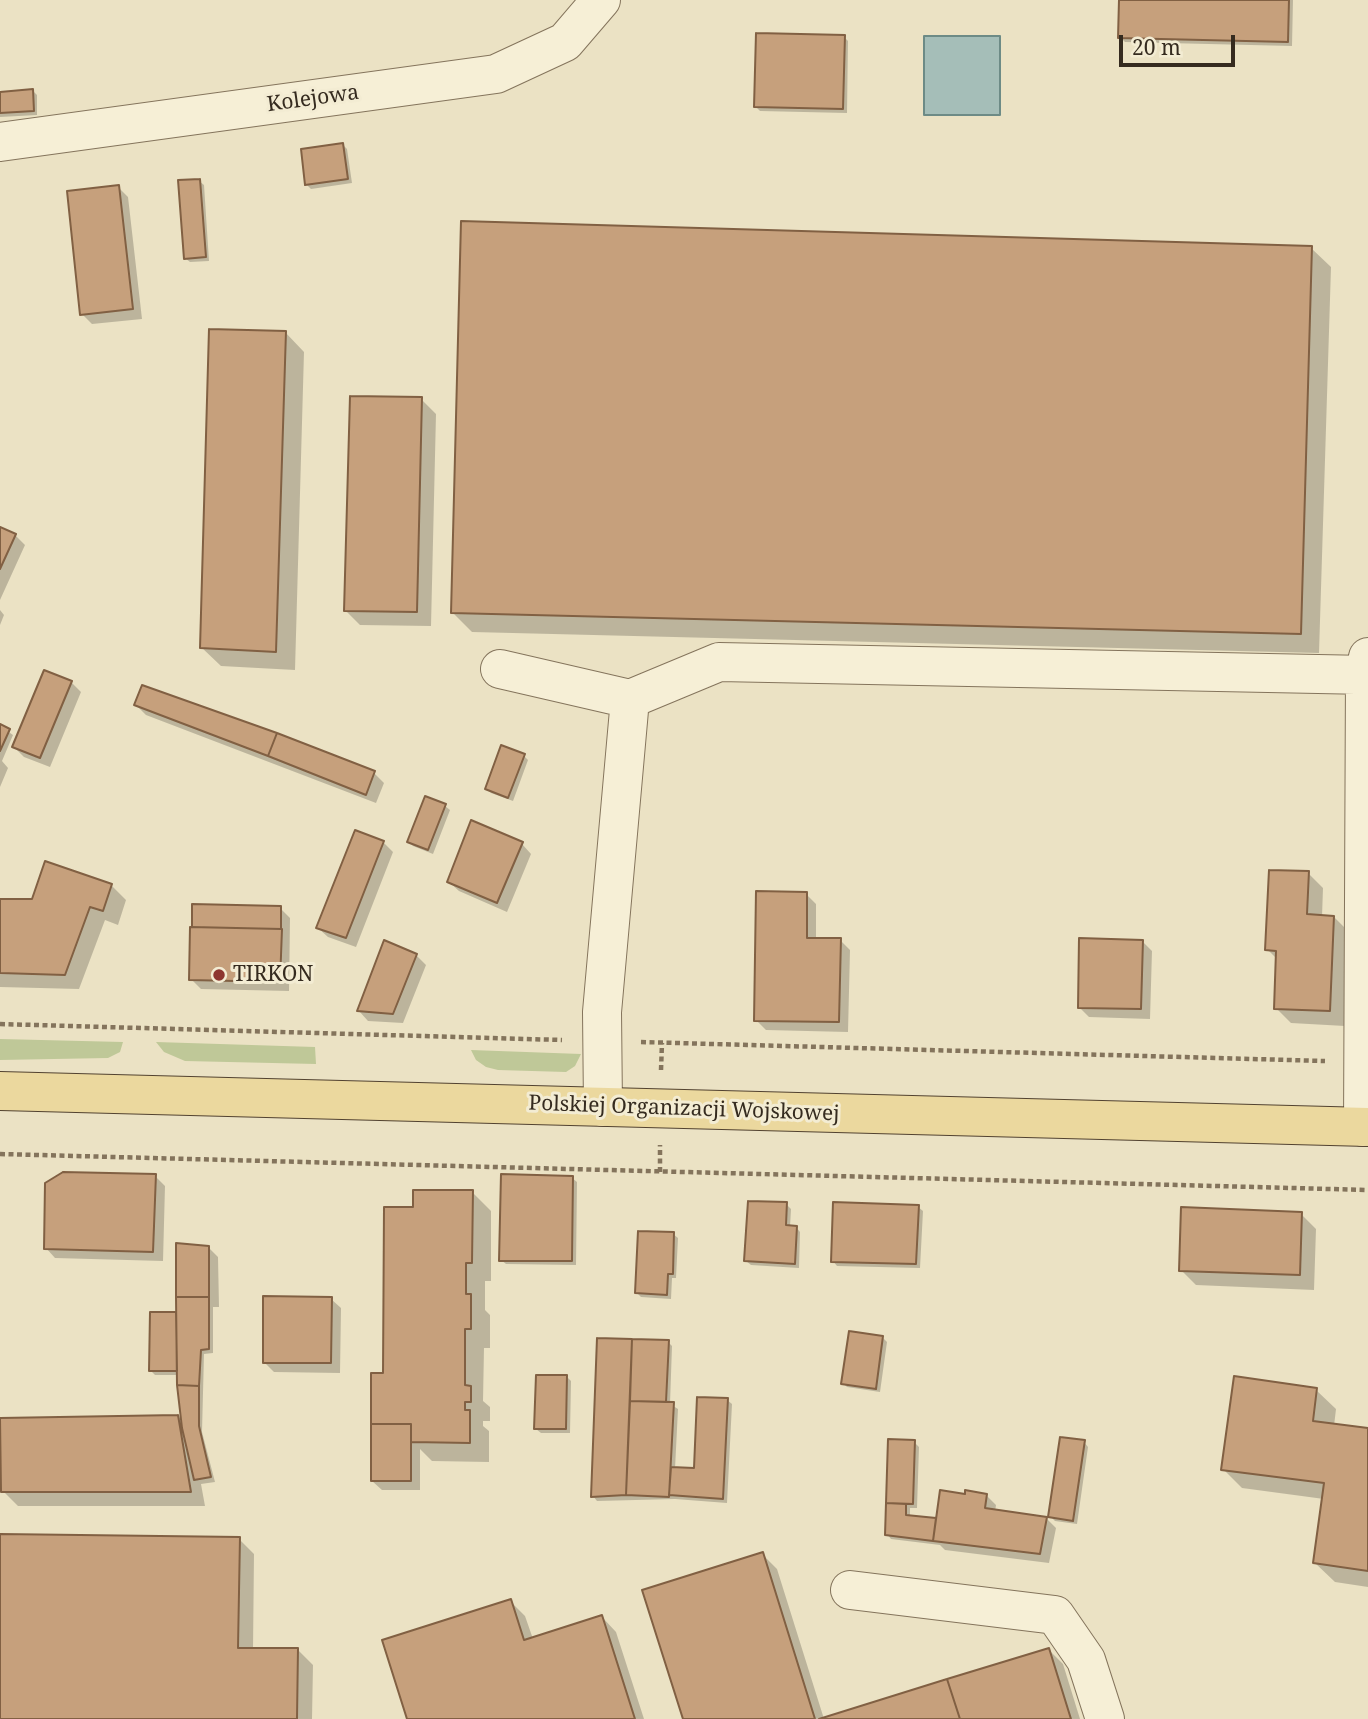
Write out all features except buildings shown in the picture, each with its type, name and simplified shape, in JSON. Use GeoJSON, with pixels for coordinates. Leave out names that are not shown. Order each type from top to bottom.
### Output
{"type":"FeatureCollection","features":[{"type":"Feature","properties":{"kind":"main road","name":"Polskiej Organizacji Wojskowej"},"geometry":{"type":"LineString","coordinates":[[0,1091],[1366,1127]]}},
{"type":"Feature","properties":{"kind":"street","name":"Kolejowa"},"geometry":{"type":"LineString","coordinates":[[0,142],[496,74],[565,42],[601,0]]}},
{"type":"Feature","properties":{"kind":"street"},"geometry":{"type":"LineString","coordinates":[[500,669],[630,699],[719,662],[1367,669],[1366,1012],[1363,1063],[1366,1127]]}},
{"type":"Feature","properties":{"kind":"street"},"geometry":{"type":"LineString","coordinates":[[603,1107],[601,1041],[630,699]]}},
{"type":"Feature","properties":{"kind":"street"},"geometry":{"type":"LineString","coordinates":[[850,1590],[1055,1615],[1086,1660],[1105,1719]]}},
{"type":"Feature","properties":{"kind":"path"},"geometry":{"type":"LineString","coordinates":[[0,1024],[1363,1063]]}},
{"type":"Feature","properties":{"kind":"path"},"geometry":{"type":"LineString","coordinates":[[0,1154],[1368,1190]]}},
{"type":"Feature","properties":{"kind":"green space"},"geometry":{"type":"Polygon","coordinates":[[[0,1039],[123,1042],[120,1052],[108,1058],[0,1060],[0,1039]]]}},
{"type":"Feature","properties":{"kind":"green space"},"geometry":{"type":"Polygon","coordinates":[[[156,1042],[315,1047],[316,1064],[185,1061],[164,1052],[156,1042]]]}},
{"type":"Feature","properties":{"kind":"green space"},"geometry":{"type":"Polygon","coordinates":[[[471,1050],[581,1054],[575,1066],[566,1072],[498,1070],[486,1067],[476,1060],[471,1050]]]}},
{"type":"Feature","properties":{"kind":"water"},"geometry":{"type":"Polygon","coordinates":[[[924,36],[1000,36],[1000,115],[924,115],[924,36]]]}},
{"type":"Feature","properties":{"kind":"place","name":"TIRKON"},"geometry":{"type":"Point","coordinates":[219,975]}}]}
